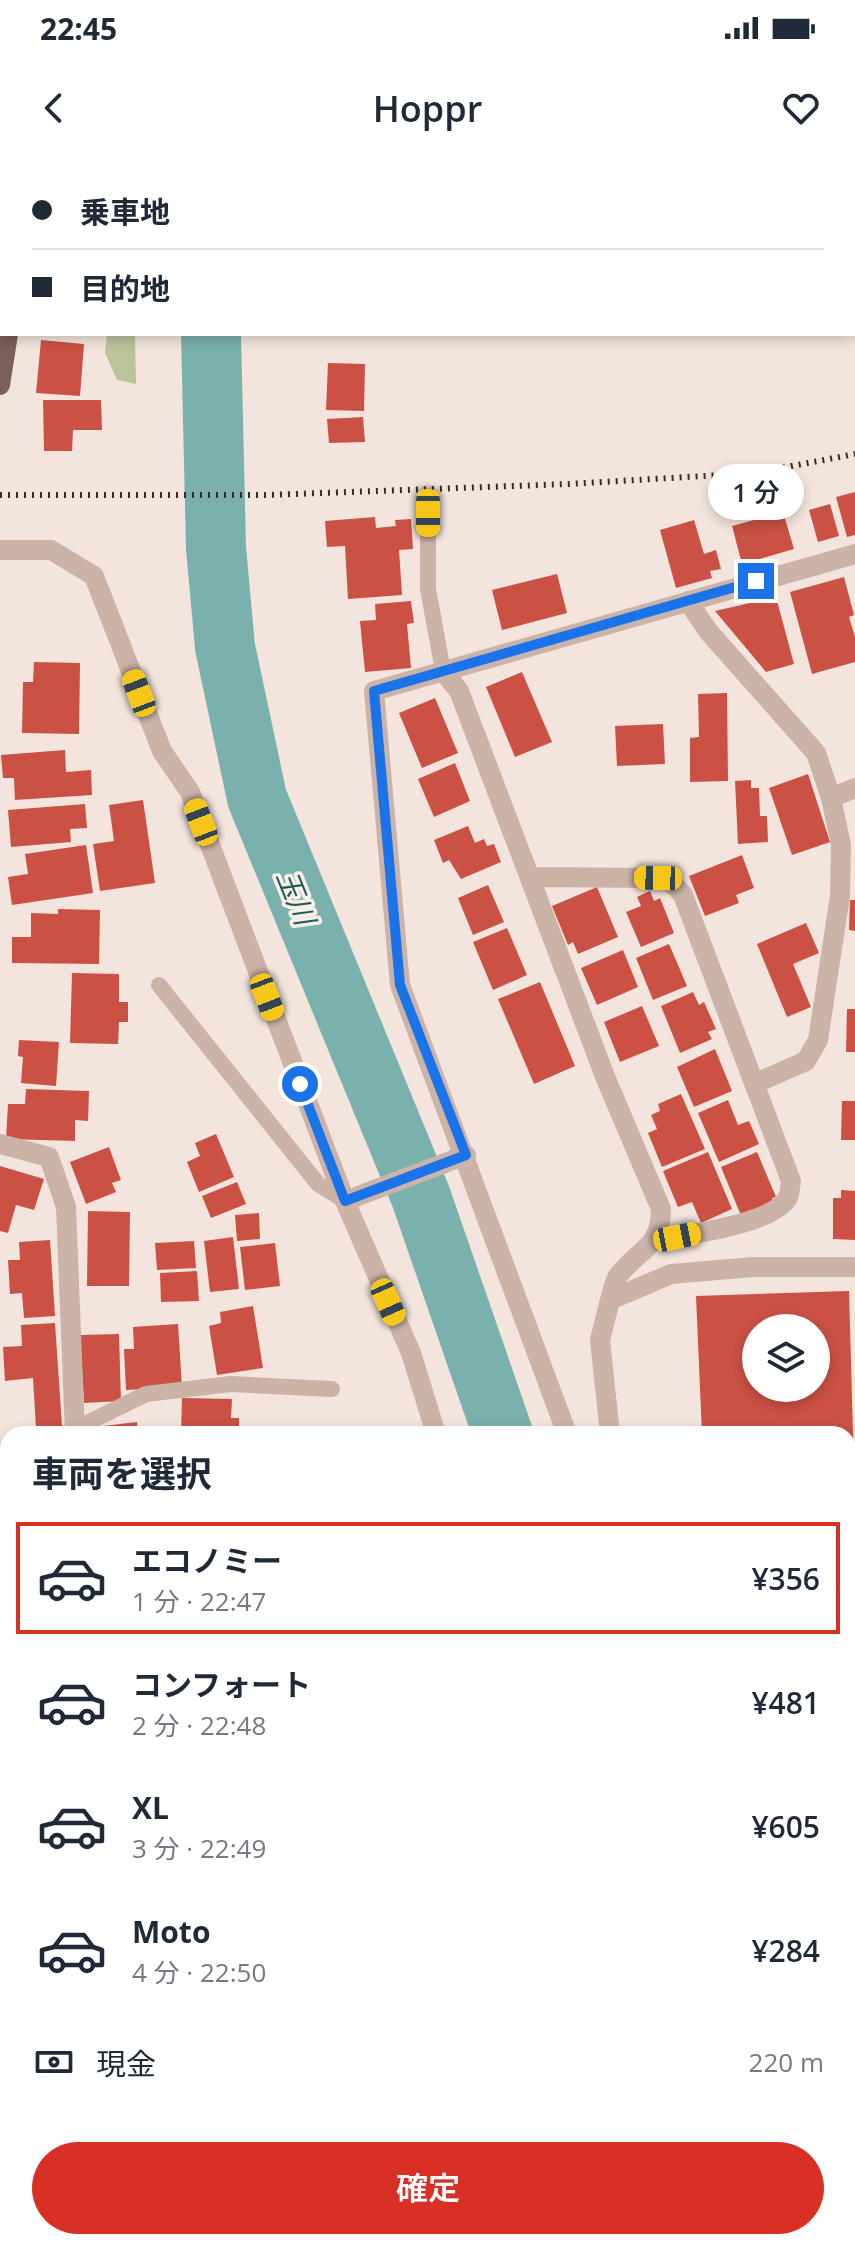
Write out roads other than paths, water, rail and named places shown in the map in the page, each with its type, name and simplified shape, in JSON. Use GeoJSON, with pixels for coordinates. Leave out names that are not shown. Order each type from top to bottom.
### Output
{"type":"FeatureCollection","features":[{"type":"Feature","properties":{"kind":"main road"},"geometry":{"type":"LineString","coordinates":[[0,385],[8,336]]}},
{"type":"Feature","properties":{"kind":"street"},"geometry":{"type":"LineString","coordinates":[[0,550],[51,550],[94,576],[162,751],[190,792],[345,1201],[411,1353],[434,1426]]}},
{"type":"Feature","properties":{"kind":"street"},"geometry":{"type":"LineString","coordinates":[[564,1426],[466,1155],[400,985],[376,747],[374,691],[855,554]]}},
{"type":"Feature","properties":{"kind":"street"},"geometry":{"type":"LineString","coordinates":[[688,601],[708,631],[816,753],[831,798],[841,845],[840,896],[818,1040],[806,1061],[756,1083]]}},
{"type":"Feature","properties":{"kind":"street"},"geometry":{"type":"LineString","coordinates":[[443,671],[459,691],[606,1079],[661,1209],[661,1227],[655,1241],[616,1277],[600,1340],[609,1426]]}},
{"type":"Feature","properties":{"kind":"street"},"geometry":{"type":"LineString","coordinates":[[831,798],[855,788]]}},
{"type":"Feature","properties":{"kind":"street"},"geometry":{"type":"LineString","coordinates":[[531,877],[658,878],[673,884],[683,895],[791,1181],[789,1197],[781,1206],[753,1219],[655,1241]]}},
{"type":"Feature","properties":{"kind":"street"},"geometry":{"type":"LineString","coordinates":[[0,1144],[49,1157],[66,1207],[72,1426]]}},
{"type":"Feature","properties":{"kind":"street"},"geometry":{"type":"LineString","coordinates":[[345,1201],[466,1155]]}},
{"type":"Feature","properties":{"kind":"street"},"geometry":{"type":"LineString","coordinates":[[610,1300],[671,1274],[753,1267],[855,1267]]}},
{"type":"Feature","properties":{"kind":"lane"},"geometry":{"type":"LineString","coordinates":[[428,513],[428,589],[443,671]]}},
{"type":"Feature","properties":{"kind":"lane"},"geometry":{"type":"LineString","coordinates":[[159,985],[318,1184],[345,1201]]}},
{"type":"Feature","properties":{"kind":"lane"},"geometry":{"type":"LineString","coordinates":[[84,1426],[146,1394],[231,1384],[332,1389]]}},
{"type":"Feature","properties":{"kind":"waterway","name":"玉川"},"geometry":{"type":"LineString","coordinates":[[211,336],[216,548],[225,647],[257,798],[421,1197],[500,1426]]}},
{"type":"Feature","properties":{"kind":"railway"},"geometry":{"type":"LineString","coordinates":[[0,495],[267,495],[568,484],[755,473],[855,454]]}}]}
